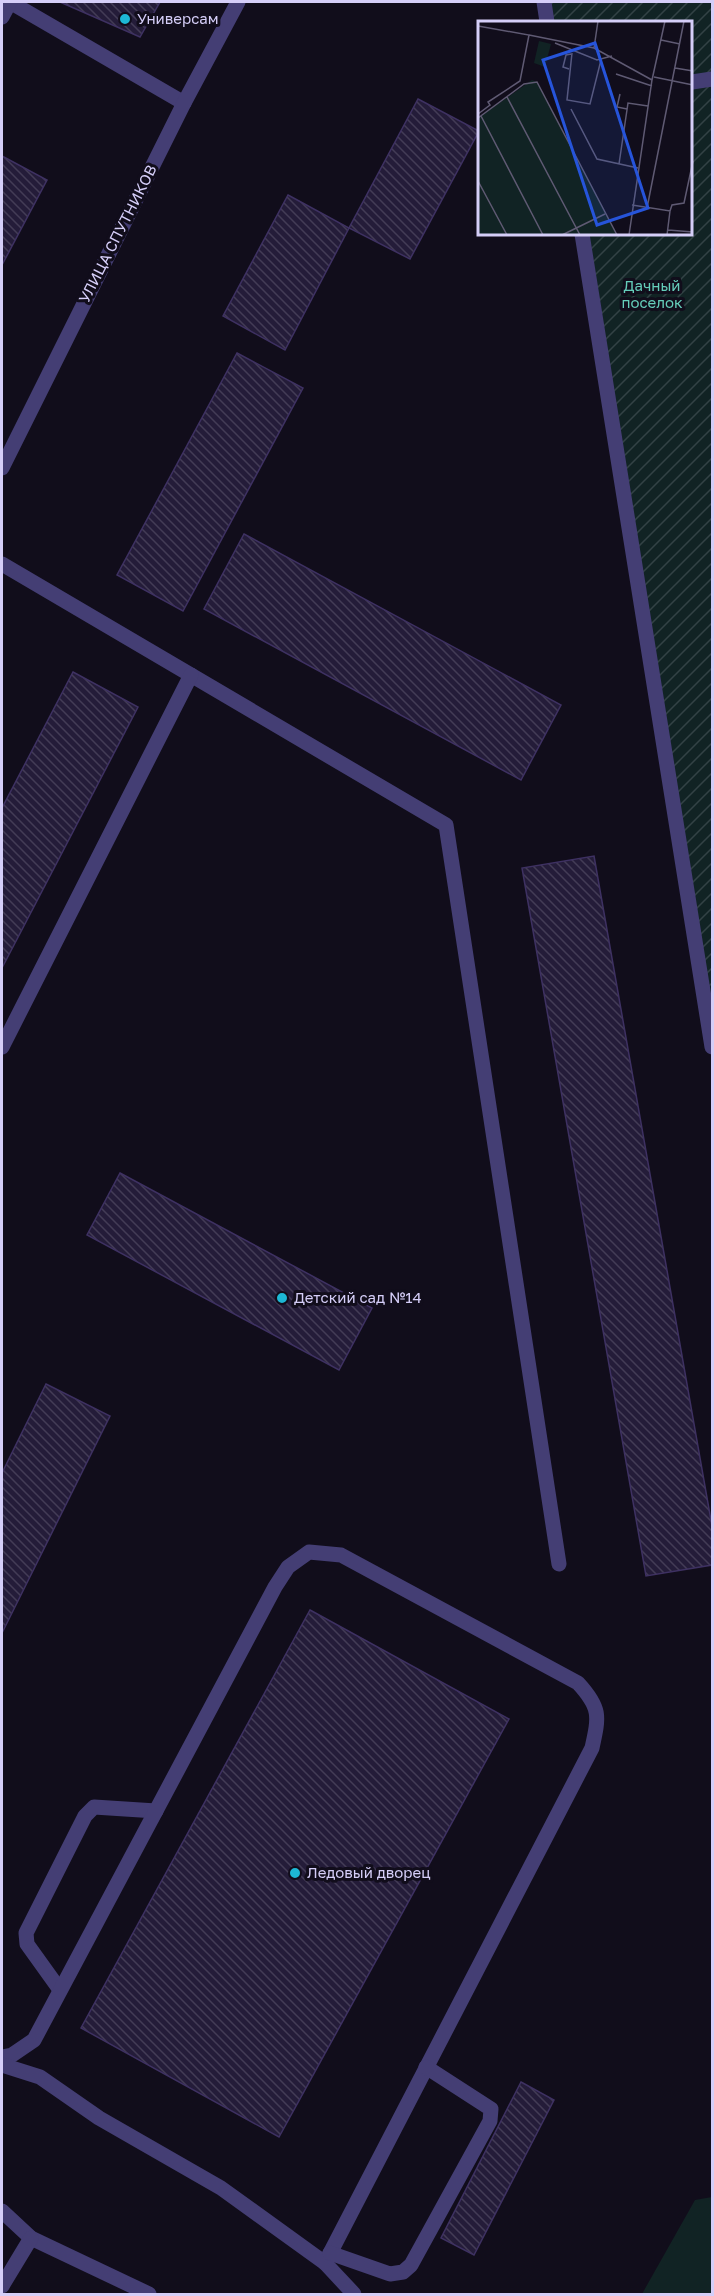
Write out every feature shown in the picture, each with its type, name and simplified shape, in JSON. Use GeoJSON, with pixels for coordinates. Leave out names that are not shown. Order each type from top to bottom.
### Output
{"type":"FeatureCollection","features":[{"type":"Feature","properties":{"kind":"street"},"geometry":{"type":"LineString","coordinates":[[2,17],[10,2],[184,103]]}},
{"type":"Feature","properties":{"kind":"street","name":"УЛИЦА СПУТНИКОВ"},"geometry":{"type":"LineString","coordinates":[[2,468],[184,103],[238,2]]}},
{"type":"Feature","properties":{"kind":"street"},"geometry":{"type":"LineString","coordinates":[[544,2],[547,21]]}},
{"type":"Feature","properties":{"kind":"street"},"geometry":{"type":"LineString","coordinates":[[693,82],[712,79]]}},
{"type":"Feature","properties":{"kind":"street"},"geometry":{"type":"LineString","coordinates":[[582,236],[712,1047]]}},
{"type":"Feature","properties":{"kind":"street"},"geometry":{"type":"LineString","coordinates":[[2,564],[446,825],[559,1564]]}},
{"type":"Feature","properties":{"kind":"street"},"geometry":{"type":"LineString","coordinates":[[2,1047],[191,675]]}},
{"type":"Feature","properties":{"kind":"street"},"geometry":{"type":"LineString","coordinates":[[2,2057],[12,2055],[34,2040],[275,1587],[288,1567],[309,1552],[341,1555],[578,1683],[593,1700],[598,1722],[592,1748],[327,2258]]}},
{"type":"Feature","properties":{"kind":"street"},"geometry":{"type":"LineString","coordinates":[[60,1990],[27,1944],[26,1934],[85,1816],[94,1807],[108,1806],[156,1811]]}},
{"type":"Feature","properties":{"kind":"street"},"geometry":{"type":"LineString","coordinates":[[2,2065],[40,2078],[99,2118],[221,2188],[327,2258],[390,2274],[403,2272],[411,2265],[490,2121],[491,2109],[426,2067]]}},
{"type":"Feature","properties":{"kind":"street"},"geometry":{"type":"LineString","coordinates":[[2,2211],[32,2238],[149,2295]]}},
{"type":"Feature","properties":{"kind":"street"},"geometry":{"type":"LineString","coordinates":[[2,2286],[32,2238]]}},
{"type":"Feature","properties":{"kind":"street"},"geometry":{"type":"LineString","coordinates":[[327,2258],[354,2295]]}},
{"type":"Feature","properties":{"kind":"green space","name":"Дачный поселок"},"geometry":{"type":"Polygon","coordinates":[[[544,2],[712,2],[712,1047],[582,236],[693,236],[693,21],[547,21],[544,2]]]}},
{"type":"Feature","properties":{"kind":"green space"},"geometry":{"type":"Polygon","coordinates":[[[712,2197],[712,2294],[642,2294],[695,2200],[712,2197]]]}},
{"type":"Feature","properties":{"kind":"building","name":"Универсам"},"geometry":{"type":"Polygon","coordinates":[[[60,2],[160,2],[140,37],[60,2]]]}},
{"type":"Feature","properties":{"kind":"building"},"geometry":{"type":"Polygon","coordinates":[[[418,99],[478,130],[410,259],[349,228],[418,99]]]}},
{"type":"Feature","properties":{"kind":"building"},"geometry":{"type":"Polygon","coordinates":[[[2,156],[47,180],[2,265],[2,156]]]}},
{"type":"Feature","properties":{"kind":"building"},"geometry":{"type":"Polygon","coordinates":[[[288,195],[349,228],[285,350],[223,316],[288,195]]]}},
{"type":"Feature","properties":{"kind":"building"},"geometry":{"type":"Polygon","coordinates":[[[237,353],[303,388],[183,611],[117,575],[237,353]]]}},
{"type":"Feature","properties":{"kind":"building"},"geometry":{"type":"Polygon","coordinates":[[[244,534],[561,705],[521,780],[204,609],[244,534]]]}},
{"type":"Feature","properties":{"kind":"building"},"geometry":{"type":"Polygon","coordinates":[[[73,672],[138,707],[2,968],[2,808],[73,672]]]}},
{"type":"Feature","properties":{"kind":"building"},"geometry":{"type":"Polygon","coordinates":[[[594,856],[712,1526],[712,1565],[646,1576],[522,868],[594,856]]]}},
{"type":"Feature","properties":{"kind":"building"},"geometry":{"type":"Polygon","coordinates":[[[120,1173],[372,1308],[339,1370],[87,1235],[120,1173]]]}},
{"type":"Feature","properties":{"kind":"building"},"geometry":{"type":"Polygon","coordinates":[[[46,1384],[110,1416],[2,1633],[2,1473],[46,1384]]]}},
{"type":"Feature","properties":{"kind":"building","name":"Ледовый дворец"},"geometry":{"type":"Polygon","coordinates":[[[310,1610],[509,1719],[279,2137],[81,2028],[310,1610]]]}},
{"type":"Feature","properties":{"kind":"building"},"geometry":{"type":"Polygon","coordinates":[[[521,2082],[554,2100],[474,2255],[441,2238],[521,2082]]]}},
{"type":"Feature","properties":{"kind":"place","name":"Универсам"},"geometry":{"type":"Point","coordinates":[125,19]}},
{"type":"Feature","properties":{"kind":"place","name":"Детский сад №14"},"geometry":{"type":"Point","coordinates":[282,1298]}},
{"type":"Feature","properties":{"kind":"place","name":"Ледовый дворец"},"geometry":{"type":"Point","coordinates":[295,1873]}}]}
